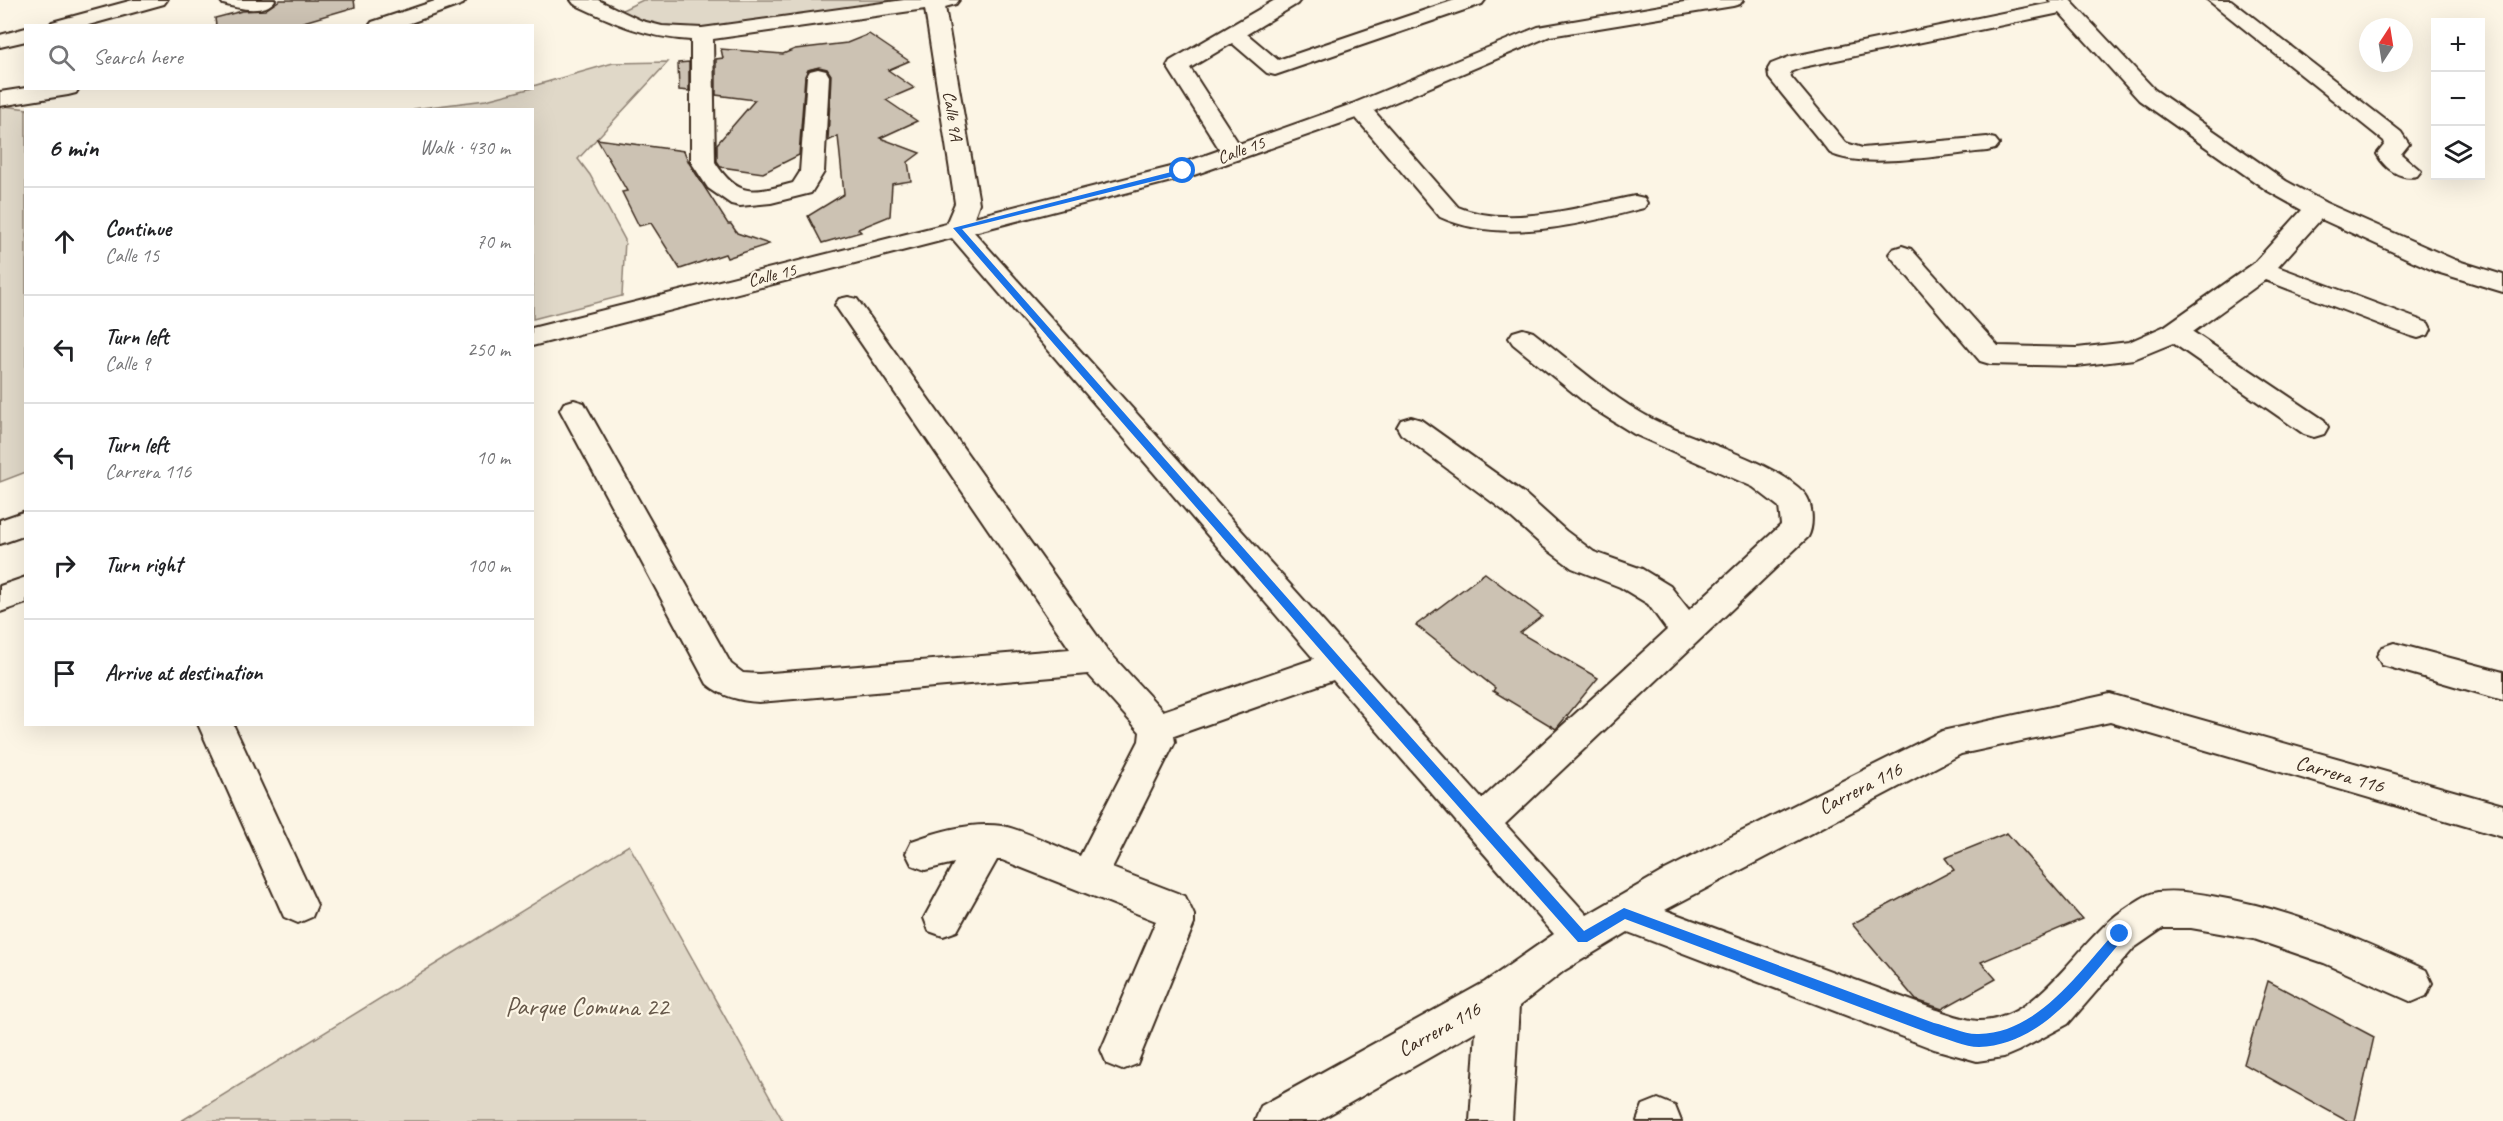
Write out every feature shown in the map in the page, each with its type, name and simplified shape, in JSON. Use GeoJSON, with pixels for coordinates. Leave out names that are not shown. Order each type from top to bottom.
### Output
{"type":"FeatureCollection","features":[{"type":"Feature","properties":{"kind":"street"},"geometry":{"type":"LineString","coordinates":[[67,24],[157,0]]}},
{"type":"Feature","properties":{"kind":"street"},"geometry":{"type":"LineString","coordinates":[[230,0],[256,3],[265,0]]}},
{"type":"Feature","properties":{"kind":"street"},"geometry":{"type":"LineString","coordinates":[[385,24],[456,0]]}},
{"type":"Feature","properties":{"kind":"street"},"geometry":{"type":"LineString","coordinates":[[581,0],[635,25],[662,32],[702,34],[941,1]]}},
{"type":"Feature","properties":{"kind":"street"},"geometry":{"type":"LineString","coordinates":[[1233,153],[1178,66],[1290,0]]}},
{"type":"Feature","properties":{"kind":"street"},"geometry":{"type":"LineString","coordinates":[[1234,34],[1275,68],[1475,0]]}},
{"type":"Feature","properties":{"kind":"street","name":"Calle 15"},"geometry":{"type":"LineString","coordinates":[[534,336],[1183,171],[1360,109],[1545,31],[1733,0]]}},
{"type":"Feature","properties":{"kind":"street"},"geometry":{"type":"LineString","coordinates":[[2218,0],[2393,137],[2397,144],[2389,154],[2409,171]]}},
{"type":"Feature","properties":{"kind":"street","name":"Calle 9A"},"geometry":{"type":"LineString","coordinates":[[941,1],[967,203],[957,228]]}},
{"type":"Feature","properties":{"kind":"street"},"geometry":{"type":"LineString","coordinates":[[1987,144],[1862,155],[1847,153],[1838,148],[1780,78],[1779,69],[1797,62],[2062,3],[2147,94],[2277,186],[2318,208],[2446,266],[2503,284]]}},
{"type":"Feature","properties":{"kind":"street"},"geometry":{"type":"LineString","coordinates":[[1340,45],[1398,6]]}},
{"type":"Feature","properties":{"kind":"street"},"geometry":{"type":"LineString","coordinates":[[702,34],[703,162],[716,183],[740,199],[771,196],[802,188],[812,172],[818,76]]}},
{"type":"Feature","properties":{"kind":"street"},"geometry":{"type":"LineString","coordinates":[[0,41],[24,35]]}},
{"type":"Feature","properties":{"kind":"street"},"geometry":{"type":"LineString","coordinates":[[0,99],[56,90]]}},
{"type":"Feature","properties":{"kind":"street"},"geometry":{"type":"LineString","coordinates":[[1360,109],[1449,212],[1458,219],[1475,223],[1549,219],[1635,203]]}},
{"type":"Feature","properties":{"kind":"street"},"geometry":{"type":"LineString","coordinates":[[1902,254],[1990,355],[2077,357],[2134,350],[2175,332],[2262,270],[2318,208]]}},
{"type":"Feature","properties":{"kind":"street"},"geometry":{"type":"LineString","coordinates":[[957,228],[1339,664],[1583,938]]}},
{"type":"Feature","properties":{"kind":"street"},"geometry":{"type":"LineString","coordinates":[[2262,270],[2418,329]]}},
{"type":"Feature","properties":{"kind":"street"},"geometry":{"type":"LineString","coordinates":[[848,305],[1096,660],[1157,728],[1157,742],[1089,876]]}},
{"type":"Feature","properties":{"kind":"street"},"geometry":{"type":"LineString","coordinates":[[2175,332],[2313,427]]}},
{"type":"Feature","properties":{"kind":"street"},"geometry":{"type":"LineString","coordinates":[[1482,822],[1797,530],[1794,502],[1764,479],[1644,427],[1602,401],[1523,338]]}},
{"type":"Feature","properties":{"kind":"street"},"geometry":{"type":"LineString","coordinates":[[574,410],[718,674],[727,681],[747,688],[759,688],[1096,660]]}},
{"type":"Feature","properties":{"kind":"street"},"geometry":{"type":"LineString","coordinates":[[1411,427],[1515,503],[1555,539],[1583,560],[1631,578],[1659,595],[1686,631]]}},
{"type":"Feature","properties":{"kind":"street"},"geometry":{"type":"LineString","coordinates":[[0,511],[24,501]]}},
{"type":"Feature","properties":{"kind":"street"},"geometry":{"type":"LineString","coordinates":[[0,533],[24,523]]}},
{"type":"Feature","properties":{"kind":"street"},"geometry":{"type":"LineString","coordinates":[[0,600],[24,590]]}},
{"type":"Feature","properties":{"kind":"street"},"geometry":{"type":"LineString","coordinates":[[2394,656],[2503,686]]}},
{"type":"Feature","properties":{"kind":"street"},"geometry":{"type":"LineString","coordinates":[[1157,728],[1339,664]]}},
{"type":"Feature","properties":{"kind":"street","name":"Carrera 116"},"geometry":{"type":"LineString","coordinates":[[1276,1121],[1499,996],[1551,957],[1678,882],[1954,741],[2110,708],[2503,821]]}},
{"type":"Feature","properties":{"kind":"street"},"geometry":{"type":"LineString","coordinates":[[216,726],[298,905]]}},
{"type":"Feature","properties":{"kind":"street"},"geometry":{"type":"LineString","coordinates":[[943,918],[987,842]]}},
{"type":"Feature","properties":{"kind":"street"},"geometry":{"type":"LineString","coordinates":[[925,852],[987,842],[1003,843],[1165,905],[1175,915],[1175,924],[1122,1050]]}},
{"type":"Feature","properties":{"kind":"street"},"geometry":{"type":"LineString","coordinates":[[1624,913],[1934,1029],[1977,1041],[2004,1037],[2054,1010],[2120,934],[2157,910],[2191,910],[2254,921],[2332,947],[2412,983]]}},
{"type":"Feature","properties":{"kind":"street"},"geometry":{"type":"LineString","coordinates":[[1491,1121],[1499,996]]}},
{"type":"Feature","properties":{"kind":"green space"},"geometry":{"type":"Polygon","coordinates":[[[643,0],[949,0],[702,34],[662,32],[612,15],[643,0]]]}},
{"type":"Feature","properties":{"kind":"green space"},"geometry":{"type":"Polygon","coordinates":[[[668,62],[578,159],[590,175],[625,240],[622,296],[534,319],[534,108],[421,108],[486,100],[524,90],[534,90],[534,86],[613,63],[668,62]]]}},
{"type":"Feature","properties":{"kind":"green space"},"geometry":{"type":"Polygon","coordinates":[[[0,107],[24,108],[24,473],[0,482],[0,107]]]}},
{"type":"Feature","properties":{"kind":"green space","name":"Parque Comuna 22"},"geometry":{"type":"Polygon","coordinates":[[[629,845],[783,1121],[181,1121],[629,845]]]}},
{"type":"Feature","properties":{"kind":"building"},"geometry":{"type":"Polygon","coordinates":[[[280,0],[354,0],[355,7],[297,24],[216,24],[215,18],[242,11],[265,10],[280,0]]]}},
{"type":"Feature","properties":{"kind":"building"},"geometry":{"type":"Polygon","coordinates":[[[869,34],[909,61],[888,70],[914,88],[886,100],[917,121],[880,138],[920,153],[908,162],[911,181],[892,184],[890,216],[858,229],[861,232],[822,243],[808,216],[844,194],[838,136],[828,141],[831,75],[827,69],[819,67],[808,70],[805,76],[799,155],[763,173],[721,167],[717,161],[717,144],[755,100],[716,95],[716,59],[723,58],[721,49],[783,54],[795,49],[847,43],[869,34]]]}},
{"type":"Feature","properties":{"kind":"building"},"geometry":{"type":"Polygon","coordinates":[[[689,62],[689,91],[679,90],[678,63],[689,62]]]}},
{"type":"Feature","properties":{"kind":"building"},"geometry":{"type":"Polygon","coordinates":[[[597,139],[684,151],[689,163],[728,224],[731,224],[737,233],[769,244],[727,258],[725,254],[680,269],[651,223],[639,226],[622,192],[627,191],[597,139]]]}},
{"type":"Feature","properties":{"kind":"building"},"geometry":{"type":"Polygon","coordinates":[[[1485,573],[1542,616],[1520,633],[1598,678],[1556,729],[1493,691],[1495,688],[1416,625],[1485,573]]]}},
{"type":"Feature","properties":{"kind":"building"},"geometry":{"type":"Polygon","coordinates":[[[2007,833],[2082,919],[1981,962],[1996,979],[1942,1009],[1916,1000],[1852,924],[1954,870],[1945,858],[2007,833]]]}},
{"type":"Feature","properties":{"kind":"building"},"geometry":{"type":"Polygon","coordinates":[[[2268,981],[2374,1037],[2355,1121],[2347,1121],[2244,1064],[2268,981]]]}},
{"type":"Feature","properties":{"kind":"route"},"geometry":{"type":"LineString","coordinates":[[1183,171],[957,228],[1339,664],[1583,938],[1624,913],[1934,1029],[1977,1041],[2004,1037],[2054,1010],[2120,934]]}}]}
